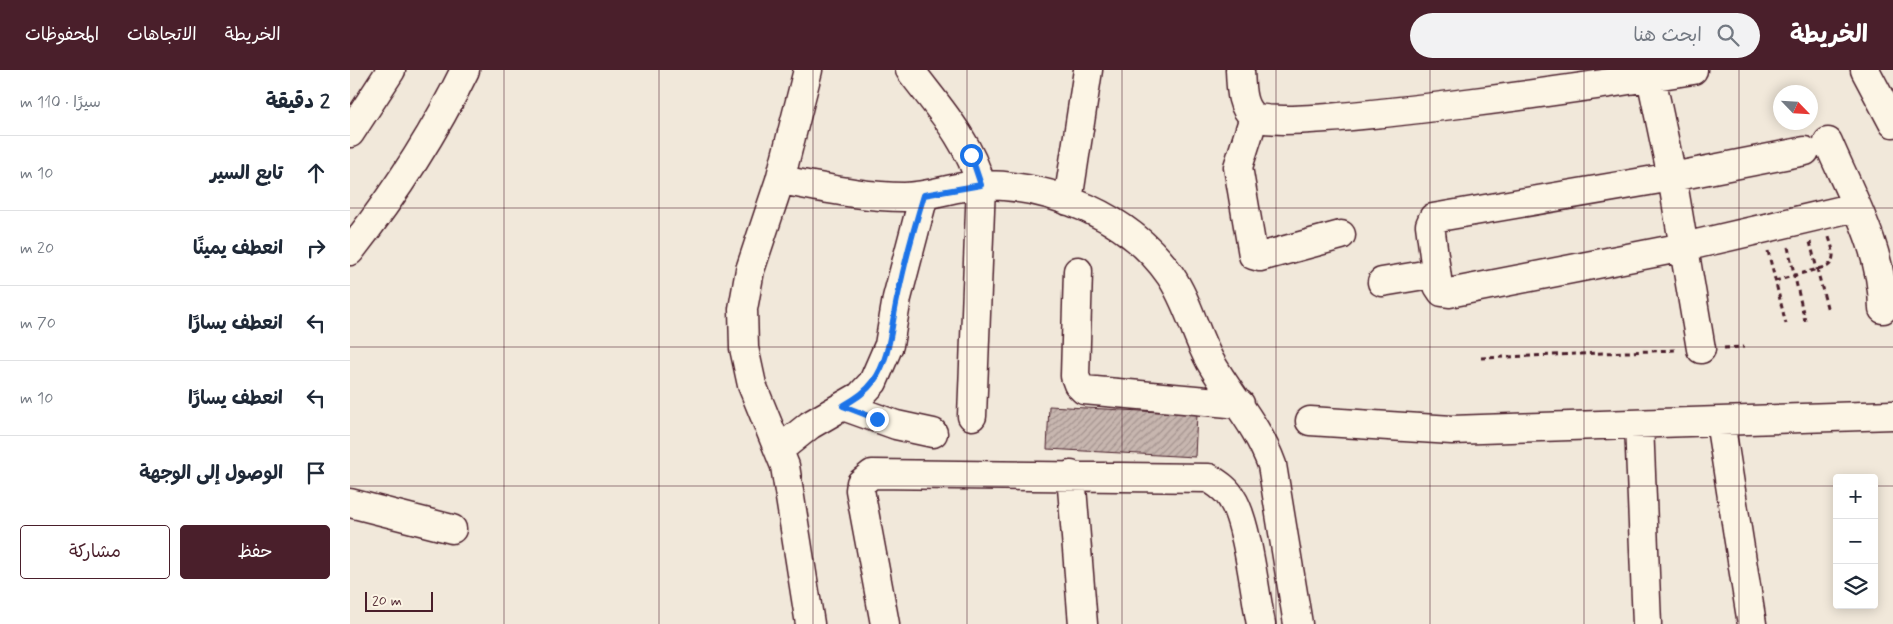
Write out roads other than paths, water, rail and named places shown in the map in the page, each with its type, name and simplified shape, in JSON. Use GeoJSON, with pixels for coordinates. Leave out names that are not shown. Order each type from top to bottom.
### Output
{"type":"FeatureCollection","features":[{"type":"Feature","properties":{"kind":"street"},"geometry":{"type":"LineString","coordinates":[[350,132],[391,70]]}},
{"type":"Feature","properties":{"kind":"street"},"geometry":{"type":"LineString","coordinates":[[350,251],[382,210],[418,155],[465,70]]}},
{"type":"Feature","properties":{"kind":"street"},"geometry":{"type":"LineString","coordinates":[[808,70],[780,180],[750,270],[743,309],[744,348],[752,385],[780,449],[790,488],[810,624]]}},
{"type":"Feature","properties":{"kind":"street"},"geometry":{"type":"LineString","coordinates":[[910,70],[963,141],[971,155],[981,185],[972,416]]}},
{"type":"Feature","properties":{"kind":"street"},"geometry":{"type":"LineString","coordinates":[[1068,201],[1088,70]]}},
{"type":"Feature","properties":{"kind":"street"},"geometry":{"type":"LineString","coordinates":[[1240,70],[1243,99],[1247,109],[1254,116],[1275,120],[1398,112],[1693,70]]}},
{"type":"Feature","properties":{"kind":"street"},"geometry":{"type":"LineString","coordinates":[[1865,70],[1893,123]]}},
{"type":"Feature","properties":{"kind":"street"},"geometry":{"type":"LineString","coordinates":[[1652,77],[1672,177],[1701,349]]}},
{"type":"Feature","properties":{"kind":"street"},"geometry":{"type":"LineString","coordinates":[[1254,116],[1238,167],[1253,255],[1260,257],[1341,235]]}},
{"type":"Feature","properties":{"kind":"street"},"geometry":{"type":"LineString","coordinates":[[1856,207],[1684,247],[1450,293],[1440,290],[1430,225],[1433,218],[1672,177],[1816,147],[1856,207],[1876,255],[1883,291],[1883,310]]}},
{"type":"Feature","properties":{"kind":"street"},"geometry":{"type":"LineString","coordinates":[[780,180],[849,192],[903,197],[981,185],[1014,188],[1068,201],[1085,207],[1118,224],[1146,248],[1170,276],[1210,361],[1240,404],[1264,444],[1272,465],[1298,624]]}},
{"type":"Feature","properties":{"kind":"street"},"geometry":{"type":"LineString","coordinates":[[780,449],[810,425],[860,396],[873,382],[882,365],[889,345],[903,272],[924,195]]}},
{"type":"Feature","properties":{"kind":"street"},"geometry":{"type":"LineString","coordinates":[[1078,270],[1075,376],[1078,384],[1084,390],[1240,404]]}},
{"type":"Feature","properties":{"kind":"street"},"geometry":{"type":"LineString","coordinates":[[1382,282],[1436,273]]}},
{"type":"Feature","properties":{"kind":"street"},"geometry":{"type":"LineString","coordinates":[[843,406],[896,425],[933,433]]}},
{"type":"Feature","properties":{"kind":"street"},"geometry":{"type":"LineString","coordinates":[[1310,421],[1452,430],[1893,415]]}},
{"type":"Feature","properties":{"kind":"street"},"geometry":{"type":"LineString","coordinates":[[1720,421],[1752,624]]}},
{"type":"Feature","properties":{"kind":"street"},"geometry":{"type":"LineString","coordinates":[[1639,424],[1647,624]]}},
{"type":"Feature","properties":{"kind":"street"},"geometry":{"type":"LineString","coordinates":[[885,624],[860,496],[861,483],[872,474],[1209,478],[1221,485],[1233,499],[1240,517],[1261,624]]}},
{"type":"Feature","properties":{"kind":"street"},"geometry":{"type":"LineString","coordinates":[[1071,475],[1083,624]]}},
{"type":"Feature","properties":{"kind":"street"},"geometry":{"type":"LineString","coordinates":[[350,503],[452,529]]}}]}
